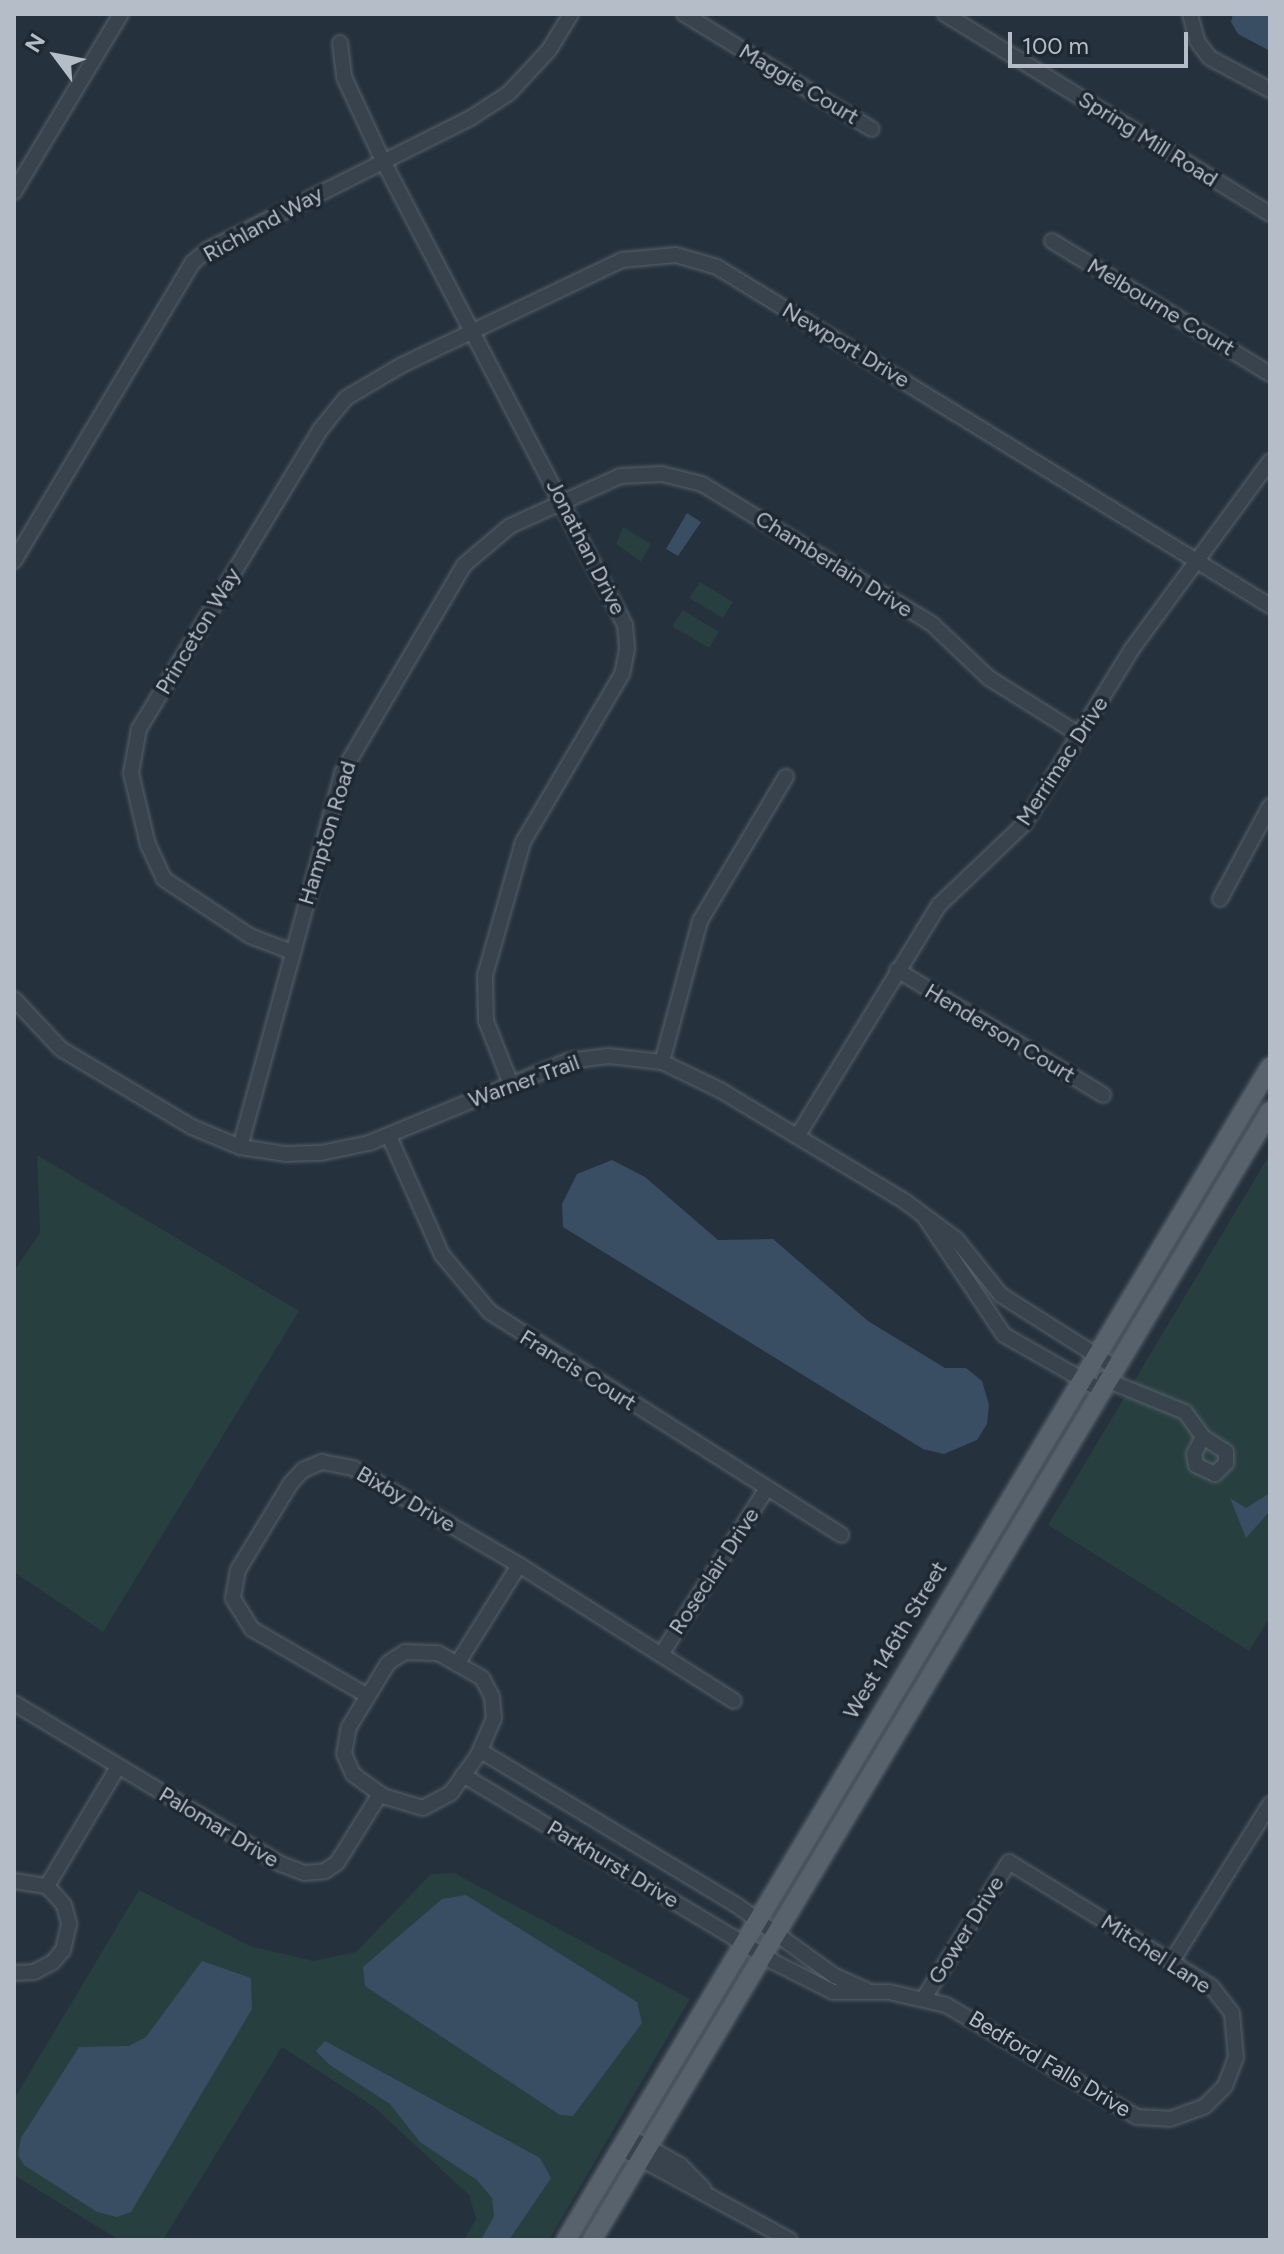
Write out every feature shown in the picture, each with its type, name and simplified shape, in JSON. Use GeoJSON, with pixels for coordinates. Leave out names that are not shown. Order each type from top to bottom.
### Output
{"type":"FeatureCollection","features":[{"type":"Feature","properties":{"kind":"main road","name":"West 146th Street"},"geometry":{"type":"LineString","coordinates":[[566,2240],[1081,1375],[1270,1067]]}},
{"type":"Feature","properties":{"kind":"main road"},"geometry":{"type":"LineString","coordinates":[[592,2240],[773,1934],[1016,1535],[1105,1378],[1270,1111]]}},
{"type":"Feature","properties":{"kind":"street"},"geometry":{"type":"LineString","coordinates":[[14,192],[121,14]]}},
{"type":"Feature","properties":{"kind":"street","name":"Richland Way"},"geometry":{"type":"LineString","coordinates":[[14,561],[193,262],[209,249],[382,159],[469,119],[509,93],[549,50],[571,14]]}},
{"type":"Feature","properties":{"kind":"street","name":"Maggie Court"},"geometry":{"type":"LineString","coordinates":[[684,14],[872,129]]}},
{"type":"Feature","properties":{"kind":"street","name":"Spring Mill Road"},"geometry":{"type":"LineString","coordinates":[[945,14],[1270,214]]}},
{"type":"Feature","properties":{"kind":"street"},"geometry":{"type":"LineString","coordinates":[[1190,14],[1197,41],[1210,58],[1270,90]]}},
{"type":"Feature","properties":{"kind":"street","name":"Jonathan Drive"},"geometry":{"type":"LineString","coordinates":[[340,43],[344,77],[382,159],[622,613],[627,649],[622,674],[528,831],[514,869],[483,992],[489,1035],[510,1082]]}},
{"type":"Feature","properties":{"kind":"street","name":"Melbourne Court"},"geometry":{"type":"LineString","coordinates":[[1052,241],[1270,374]]}},
{"type":"Feature","properties":{"kind":"street","name":"Newport Drive"},"geometry":{"type":"LineString","coordinates":[[473,330],[622,260],[658,254],[695,259],[753,289],[1270,606]]}},
{"type":"Feature","properties":{"kind":"street","name":"Princeton Way"},"geometry":{"type":"LineString","coordinates":[[292,952],[250,936],[164,879],[148,845],[133,782],[135,741],[333,411],[364,385],[473,330]]}},
{"type":"Feature","properties":{"kind":"street","name":"Merrimac Drive"},"geometry":{"type":"LineString","coordinates":[[798,1135],[897,970],[950,892],[1024,824],[1132,649],[1270,461]]}},
{"type":"Feature","properties":{"kind":"street","name":"Chamberlain Drive"},"geometry":{"type":"LineString","coordinates":[[563,500],[632,474],[675,476],[702,484],[932,624],[989,678],[1080,735]]}},
{"type":"Feature","properties":{"kind":"street","name":"Hampton Road"},"geometry":{"type":"LineString","coordinates":[[240,1147],[342,773],[446,592],[490,539],[563,500]]}},
{"type":"Feature","properties":{"kind":"street"},"geometry":{"type":"LineString","coordinates":[[662,1062],[700,921],[786,777]]}},
{"type":"Feature","properties":{"kind":"street"},"geometry":{"type":"LineString","coordinates":[[1220,899],[1270,806]]}},
{"type":"Feature","properties":{"kind":"street","name":"Henderson Court"},"geometry":{"type":"LineString","coordinates":[[897,970],[1103,1095]]}},
{"type":"Feature","properties":{"kind":"street","name":"Warner Trail"},"geometry":{"type":"LineString","coordinates":[[14,999],[61,1049],[192,1127],[240,1147],[321,1153],[389,1136],[510,1082],[590,1057],[662,1062],[694,1075],[798,1135],[924,1216],[956,1239],[989,1284],[1095,1354],[1105,1378],[1081,1375],[1017,1346],[976,1295],[924,1216]]}},
{"type":"Feature","properties":{"kind":"street","name":"Francis Court"},"geometry":{"type":"LineString","coordinates":[[389,1136],[442,1255],[473,1297],[519,1333],[841,1535]]}},
{"type":"Feature","properties":{"kind":"street"},"geometry":{"type":"LineString","coordinates":[[976,1295],[989,1284]]}},
{"type":"Feature","properties":{"kind":"street"},"geometry":{"type":"LineString","coordinates":[[1105,1378],[1185,1412],[1203,1437]]}},
{"type":"Feature","properties":{"kind":"street","name":"Bixby Drive"},"geometry":{"type":"LineString","coordinates":[[368,1696],[252,1629],[235,1606],[238,1570],[298,1473],[322,1462],[345,1465],[519,1565],[734,1701]]}},
{"type":"Feature","properties":{"kind":"street","name":"Roseclair Drive"},"geometry":{"type":"LineString","coordinates":[[662,1653],[767,1488]]}},
{"type":"Feature","properties":{"kind":"street"},"geometry":{"type":"LineString","coordinates":[[457,1664],[519,1565]]}},
{"type":"Feature","properties":{"kind":"street"},"geometry":{"type":"LineString","coordinates":[[405,1652],[438,1653],[457,1664],[482,1678],[492,1697],[494,1718],[481,1751],[451,1793],[423,1808],[380,1794],[353,1774],[344,1754],[349,1727],[388,1663],[405,1652]]}},
{"type":"Feature","properties":{"kind":"street","name":"Palomar Drive"},"geometry":{"type":"LineString","coordinates":[[14,1703],[281,1864],[304,1873],[337,1863],[380,1794]]}},
{"type":"Feature","properties":{"kind":"street","name":"Parkhurst Drive"},"geometry":{"type":"LineString","coordinates":[[481,1751],[773,1934]]}},
{"type":"Feature","properties":{"kind":"street"},"geometry":{"type":"LineString","coordinates":[[47,1886],[118,1767]]}},
{"type":"Feature","properties":{"kind":"street","name":"Parkhurst Drive"},"geometry":{"type":"LineString","coordinates":[[463,1775],[762,1953]]}},
{"type":"Feature","properties":{"kind":"street"},"geometry":{"type":"LineString","coordinates":[[1172,1961],[1270,1804]]}},
{"type":"Feature","properties":{"kind":"street","name":"Mitchel Lane"},"geometry":{"type":"LineString","coordinates":[[1009,1862],[1212,1987],[1232,2013],[1238,2044],[1225,2086]]}},
{"type":"Feature","properties":{"kind":"street","name":"Gower Drive"},"geometry":{"type":"LineString","coordinates":[[924,1998],[1009,1862]]}},
{"type":"Feature","properties":{"kind":"street"},"geometry":{"type":"LineString","coordinates":[[14,1881],[47,1886],[66,1910],[66,1944],[47,1967],[14,1973]]}},
{"type":"Feature","properties":{"kind":"street","name":"Bedford Falls Drive"},"geometry":{"type":"LineString","coordinates":[[773,1934],[866,1990]]}},
{"type":"Feature","properties":{"kind":"street","name":"Bedford Falls Drive"},"geometry":{"type":"LineString","coordinates":[[762,1953],[833,1992],[866,1990],[924,1998],[981,2021],[1137,2117],[1158,2121],[1195,2112],[1225,2086]]}},
{"type":"Feature","properties":{"kind":"street"},"geometry":{"type":"LineString","coordinates":[[625,2142],[790,2240]]}},
{"type":"Feature","properties":{"kind":"green space"},"geometry":{"type":"Polygon","coordinates":[[[623,527],[651,544],[641,562],[616,544],[623,527]]]}},
{"type":"Feature","properties":{"kind":"green space"},"geometry":{"type":"Polygon","coordinates":[[[700,582],[733,602],[723,618],[689,598],[700,582]]]}},
{"type":"Feature","properties":{"kind":"green space"},"geometry":{"type":"Polygon","coordinates":[[[683,610],[719,632],[709,648],[672,626],[683,610]]]}},
{"type":"Feature","properties":{"kind":"green space"},"geometry":{"type":"Polygon","coordinates":[[[1270,1154],[1270,1617],[1249,1651],[1048,1525],[1270,1154]]]}},
{"type":"Feature","properties":{"kind":"green space"},"geometry":{"type":"Polygon","coordinates":[[[37,1155],[299,1311],[103,1632],[14,1572],[14,1271],[40,1233],[37,1155]]]}},
{"type":"Feature","properties":{"kind":"green space"},"geometry":{"type":"Polygon","coordinates":[[[454,1873],[690,1999],[549,2240],[464,2240],[476,2219],[469,2195],[374,2107],[282,2047],[163,2240],[119,2240],[14,2175],[14,2099],[139,1890],[250,1946],[313,1961],[356,1952],[431,1874],[454,1873]]]}},
{"type":"Feature","properties":{"kind":"water"},"geometry":{"type":"Polygon","coordinates":[[[1233,14],[1270,14],[1270,51],[1238,34],[1231,22],[1233,14]]]}},
{"type":"Feature","properties":{"kind":"water"},"geometry":{"type":"Polygon","coordinates":[[[687,513],[701,522],[678,556],[666,549],[687,513]]]}},
{"type":"Feature","properties":{"kind":"water"},"geometry":{"type":"Polygon","coordinates":[[[612,1160],[645,1177],[718,1240],[773,1239],[868,1321],[945,1368],[966,1368],[982,1381],[989,1405],[987,1424],[977,1440],[944,1454],[923,1449],[563,1227],[562,1204],[577,1174],[612,1160]]]}},
{"type":"Feature","properties":{"kind":"water"},"geometry":{"type":"Polygon","coordinates":[[[1270,1493],[1270,1511],[1246,1538],[1230,1498],[1246,1508],[1270,1493]]]}},
{"type":"Feature","properties":{"kind":"water"},"geometry":{"type":"Polygon","coordinates":[[[466,1895],[637,2002],[642,2023],[573,2116],[560,2115],[365,1986],[363,1967],[442,1899],[466,1895]]]}},
{"type":"Feature","properties":{"kind":"water"},"geometry":{"type":"Polygon","coordinates":[[[202,1961],[251,1978],[252,2009],[131,2212],[117,2217],[97,2212],[24,2165],[18,2155],[21,2138],[79,2047],[129,2046],[146,2037],[202,1961]]]}},
{"type":"Feature","properties":{"kind":"water"},"geometry":{"type":"Polygon","coordinates":[[[325,2041],[540,2158],[551,2178],[509,2240],[481,2240],[494,2216],[492,2198],[477,2180],[420,2142],[390,2104],[330,2065],[316,2051],[325,2041]]]}}]}
